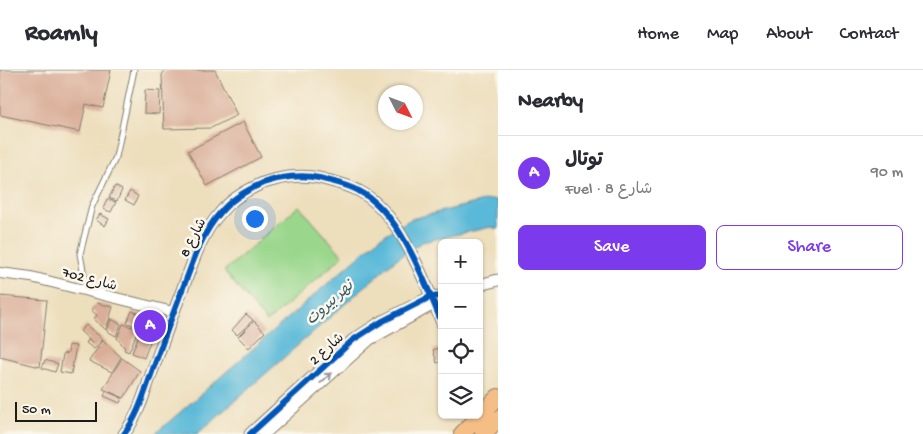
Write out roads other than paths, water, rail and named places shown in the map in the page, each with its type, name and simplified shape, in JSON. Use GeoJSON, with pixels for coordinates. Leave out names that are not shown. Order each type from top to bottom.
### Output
{"type":"FeatureCollection","features":[{"type":"Feature","properties":{"kind":"highway"},"geometry":{"type":"LineString","coordinates":[[483,408],[498,397]]}},
{"type":"Feature","properties":{"kind":"highway"},"geometry":{"type":"LineString","coordinates":[[462,434],[474,419]]}},
{"type":"Feature","properties":{"kind":"highway"},"geometry":{"type":"LineString","coordinates":[[483,434],[498,419]]}},
{"type":"Feature","properties":{"kind":"street","name":"شارع 8"},"geometry":{"type":"LineString","coordinates":[[124,434],[140,407],[173,312],[208,227],[235,198],[255,187],[276,179],[314,177],[339,183],[359,191],[376,202],[397,226],[416,266],[437,299]]}},
{"type":"Feature","properties":{"kind":"street","name":"شارع 702"},"geometry":{"type":"LineString","coordinates":[[0,273],[31,277],[173,312]]}},
{"type":"Feature","properties":{"kind":"street"},"geometry":{"type":"LineString","coordinates":[[483,285],[498,280]]}},
{"type":"Feature","properties":{"kind":"street","name":"شارع 2"},"geometry":{"type":"LineString","coordinates":[[250,434],[353,340],[381,322],[437,299]]}},
{"type":"Feature","properties":{"kind":"street","name":"شارع 2"},"geometry":{"type":"LineString","coordinates":[[264,434],[370,339],[437,299]]}},
{"type":"Feature","properties":{"kind":"lane"},"geometry":{"type":"LineString","coordinates":[[88,292],[80,254],[92,206],[116,157],[134,70]]}},
{"type":"Feature","properties":{"kind":"water","name":"نهر بيروت"},"geometry":{"type":"Polygon","coordinates":[[[488,200],[498,200],[498,229],[491,227],[422,242],[395,260],[197,434],[155,434],[381,237],[411,219],[488,200]]]}},
{"type":"Feature","properties":{"kind":"place","name":"توتال"},"geometry":{"type":"Point","coordinates":[150,326]}}]}
